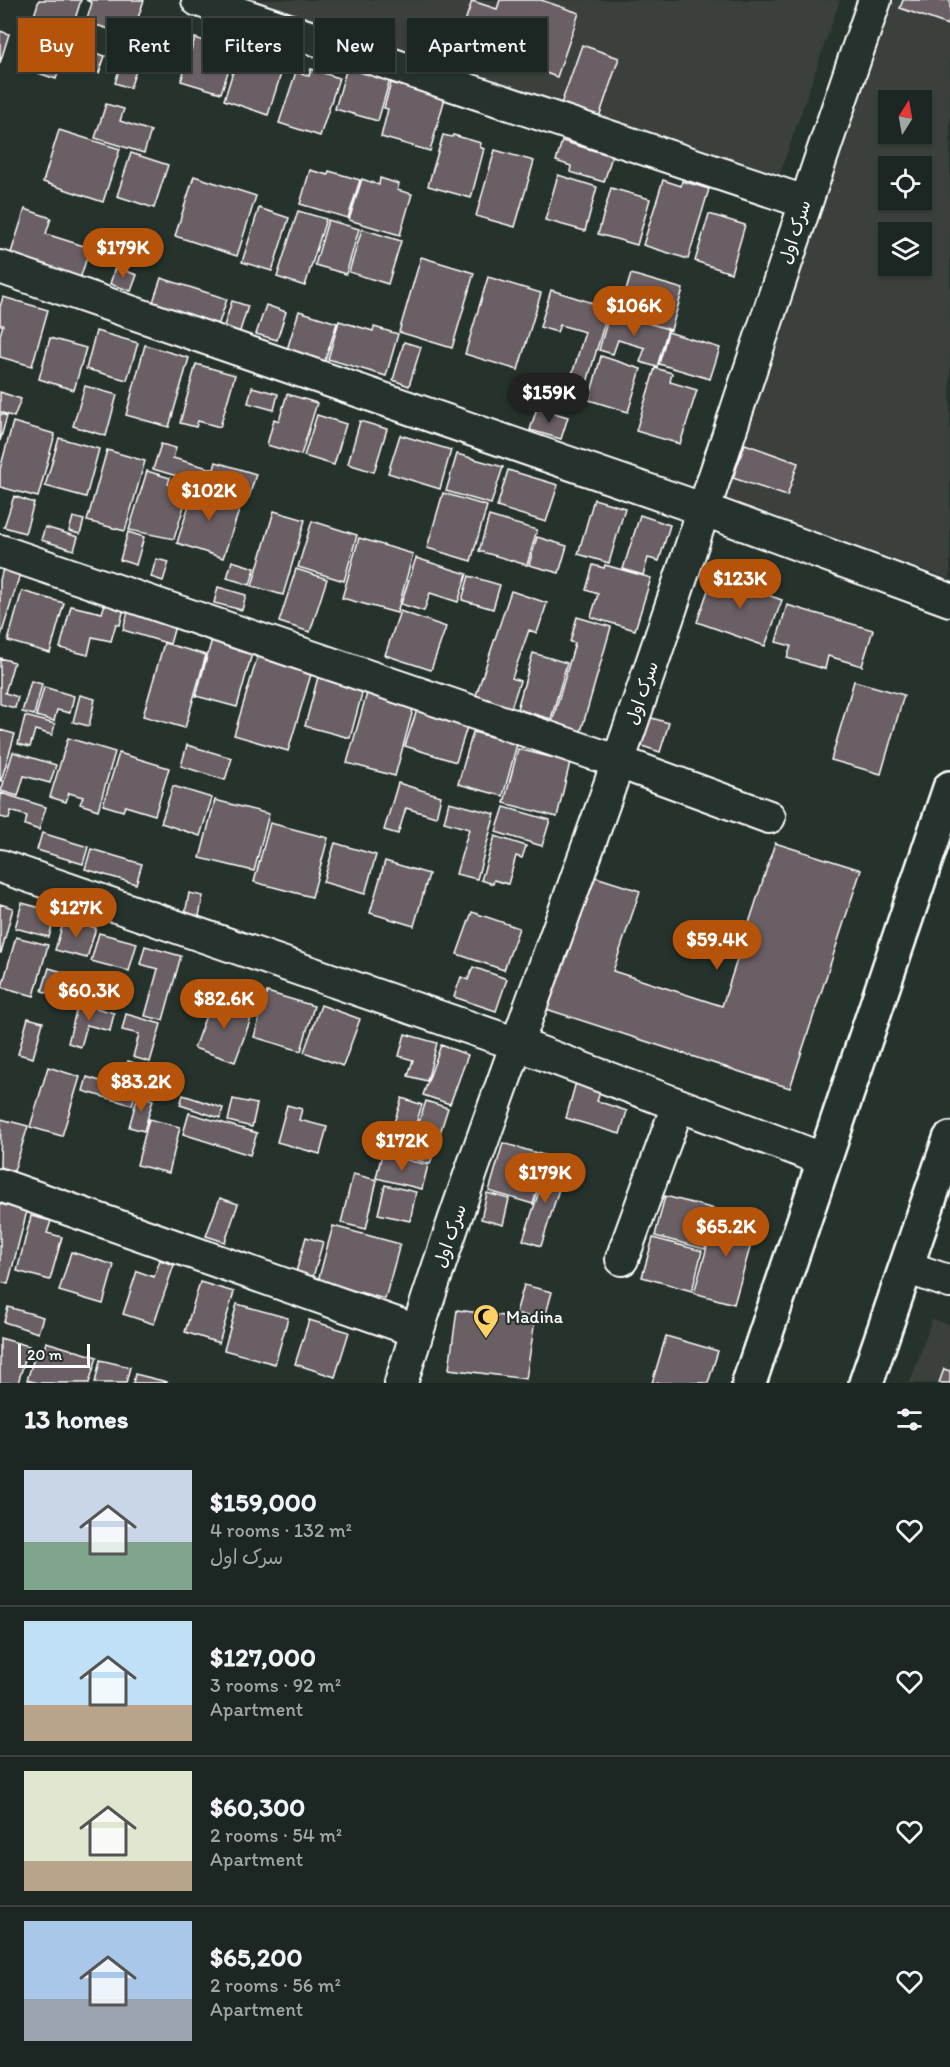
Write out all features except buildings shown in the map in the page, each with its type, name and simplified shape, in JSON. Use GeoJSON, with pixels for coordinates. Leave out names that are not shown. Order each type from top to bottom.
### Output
{"type":"FeatureCollection","features":[{"type":"Feature","properties":{"kind":"main road"},"geometry":{"type":"LineString","coordinates":[[749,1383],[950,788]]}},
{"type":"Feature","properties":{"kind":"main road"},"geometry":{"type":"LineString","coordinates":[[866,1383],[950,1139]]}},
{"type":"Feature","properties":{"kind":"street"},"geometry":{"type":"LineString","coordinates":[[198,0],[805,202]]}},
{"type":"Feature","properties":{"kind":"street","name":"سرک‌ اول"},"geometry":{"type":"LineString","coordinates":[[400,1383],[517,1044],[619,762],[705,510],[805,202],[875,0]]}},
{"type":"Feature","properties":{"kind":"street"},"geometry":{"type":"LineString","coordinates":[[0,267],[705,510],[950,600]]}},
{"type":"Feature","properties":{"kind":"street"},"geometry":{"type":"LineString","coordinates":[[0,551],[619,762],[769,817]]}},
{"type":"Feature","properties":{"kind":"street"},"geometry":{"type":"LineString","coordinates":[[0,866],[517,1044],[825,1160]]}},
{"type":"Feature","properties":{"kind":"street"},"geometry":{"type":"LineString","coordinates":[[622,1259],[678,1105]]}},
{"type":"Feature","properties":{"kind":"street"},"geometry":{"type":"LineString","coordinates":[[0,1185],[417,1331]]}},
{"type":"Feature","properties":{"kind":"street"},"geometry":{"type":"LineString","coordinates":[[906,1267],[950,1282]]}},
{"type":"Feature","properties":{"kind":"shaded area"},"geometry":{"type":"Polygon","coordinates":[[[254,0],[840,0],[777,182],[461,72],[547,72],[547,18],[407,18],[407,53],[395,49],[395,18],[315,18],[315,21],[254,0]]]}},
{"type":"Feature","properties":{"kind":"shaded area"},"geometry":{"type":"Polygon","coordinates":[[[886,0],[950,0],[950,579],[717,500],[886,0]]]}},
{"type":"Feature","properties":{"kind":"shaded area"},"geometry":{"type":"Polygon","coordinates":[[[932,1319],[950,1325],[950,1383],[910,1383],[932,1319]]]}},
{"type":"Feature","properties":{"kind":"place","name":"Madina"},"geometry":{"type":"Point","coordinates":[486,1340]}}]}
